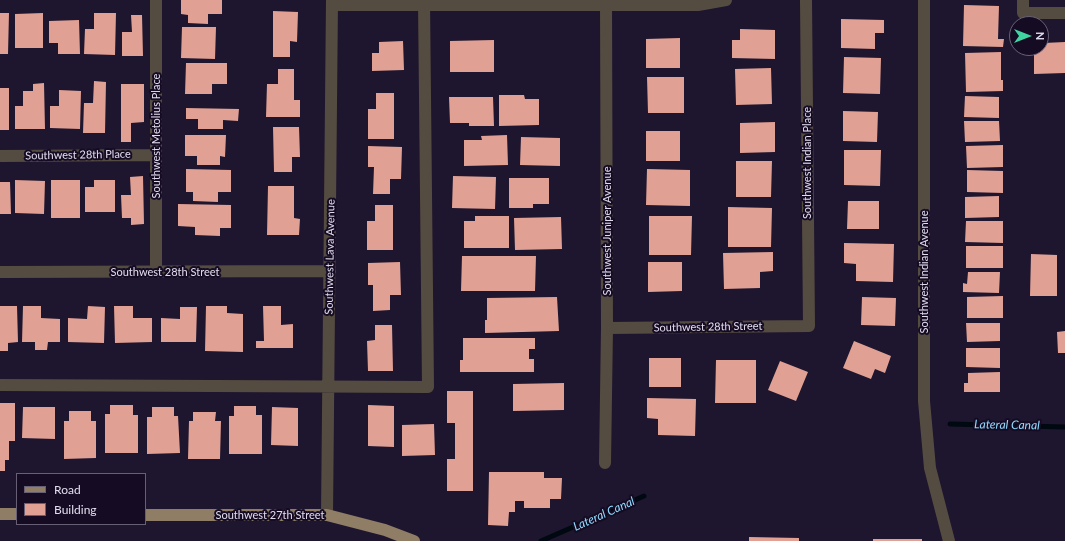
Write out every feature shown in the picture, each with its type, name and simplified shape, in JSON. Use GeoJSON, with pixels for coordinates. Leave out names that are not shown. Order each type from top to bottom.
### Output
{"type":"FeatureCollection","features":[{"type":"Feature","properties":{"kind":"main road"},"geometry":{"type":"LineString","coordinates":[[0,514],[16,514]]}},
{"type":"Feature","properties":{"kind":"main road","name":"Southwest 27th Street"},"geometry":{"type":"LineString","coordinates":[[146,515],[327,515],[385,530],[413,541]]}},
{"type":"Feature","properties":{"kind":"street","name":"Southwest Metolius Place"},"geometry":{"type":"LineString","coordinates":[[156,0],[156,272]]}},
{"type":"Feature","properties":{"kind":"street"},"geometry":{"type":"LineString","coordinates":[[332,2],[606,2],[698,5],[726,0]]}},
{"type":"Feature","properties":{"kind":"street","name":"Southwest Indian Place"},"geometry":{"type":"LineString","coordinates":[[806,0],[809,326]]}},
{"type":"Feature","properties":{"kind":"street","name":"Southwest Indian Avenue"},"geometry":{"type":"LineString","coordinates":[[924,0],[924,400],[930,468],[949,541]]}},
{"type":"Feature","properties":{"kind":"street"},"geometry":{"type":"LineString","coordinates":[[1023,0],[1022,13],[1065,13]]}},
{"type":"Feature","properties":{"kind":"street","name":"Southwest Lava Avenue"},"geometry":{"type":"LineString","coordinates":[[327,515],[332,2]]}},
{"type":"Feature","properties":{"kind":"street"},"geometry":{"type":"LineString","coordinates":[[0,385],[428,387],[424,2]]}},
{"type":"Feature","properties":{"kind":"street","name":"Southwest Juniper Avenue"},"geometry":{"type":"LineString","coordinates":[[605,463],[607,328],[606,2]]}},
{"type":"Feature","properties":{"kind":"street","name":"Southwest 28th Place"},"geometry":{"type":"LineString","coordinates":[[0,156],[156,154]]}},
{"type":"Feature","properties":{"kind":"street","name":"Southwest 28th Street"},"geometry":{"type":"LineString","coordinates":[[0,272],[330,271]]}},
{"type":"Feature","properties":{"kind":"street","name":"Southwest 28th Street"},"geometry":{"type":"LineString","coordinates":[[607,328],[809,326]]}},
{"type":"Feature","properties":{"kind":"building"},"geometry":{"type":"Polygon","coordinates":[[[181,0],[222,0],[222,14],[208,14],[208,24],[188,23],[188,15],[181,14],[181,0]]]}},
{"type":"Feature","properties":{"kind":"building"},"geometry":{"type":"Polygon","coordinates":[[[964,5],[999,6],[998,39],[1004,39],[1003,47],[963,46],[964,5]]]}},
{"type":"Feature","properties":{"kind":"building"},"geometry":{"type":"Polygon","coordinates":[[[273,11],[298,12],[297,42],[290,41],[290,57],[273,57],[273,11]]]}},
{"type":"Feature","properties":{"kind":"building"},"geometry":{"type":"Polygon","coordinates":[[[0,13],[9,13],[8,54],[0,54],[0,13]]]}},
{"type":"Feature","properties":{"kind":"building"},"geometry":{"type":"Polygon","coordinates":[[[43,13],[43,48],[15,48],[15,14],[43,13]]]}},
{"type":"Feature","properties":{"kind":"building"},"geometry":{"type":"Polygon","coordinates":[[[94,13],[116,13],[115,55],[84,54],[85,29],[94,29],[94,13]]]}},
{"type":"Feature","properties":{"kind":"building"},"geometry":{"type":"Polygon","coordinates":[[[131,15],[142,15],[143,56],[122,56],[122,32],[132,32],[131,15]]]}},
{"type":"Feature","properties":{"kind":"building"},"geometry":{"type":"Polygon","coordinates":[[[841,19],[884,20],[884,33],[875,33],[875,49],[841,48],[841,19]]]}},
{"type":"Feature","properties":{"kind":"building"},"geometry":{"type":"Polygon","coordinates":[[[79,20],[80,54],[58,54],[58,43],[49,43],[49,21],[79,20]]]}},
{"type":"Feature","properties":{"kind":"building"},"geometry":{"type":"Polygon","coordinates":[[[182,27],[216,27],[215,59],[181,58],[182,27]]]}},
{"type":"Feature","properties":{"kind":"building"},"geometry":{"type":"Polygon","coordinates":[[[740,29],[775,30],[775,59],[732,58],[732,40],[740,40],[740,29]]]}},
{"type":"Feature","properties":{"kind":"building"},"geometry":{"type":"Polygon","coordinates":[[[680,38],[680,68],[646,68],[646,39],[680,38]]]}},
{"type":"Feature","properties":{"kind":"building"},"geometry":{"type":"Polygon","coordinates":[[[494,40],[494,72],[450,72],[450,41],[494,40]]]}},
{"type":"Feature","properties":{"kind":"building"},"geometry":{"type":"Polygon","coordinates":[[[403,41],[404,70],[372,71],[372,53],[379,53],[379,42],[403,41]]]}},
{"type":"Feature","properties":{"kind":"building"},"geometry":{"type":"Polygon","coordinates":[[[1065,42],[1065,73],[1034,74],[1034,56],[1049,56],[1049,43],[1065,42]]]}},
{"type":"Feature","properties":{"kind":"building"},"geometry":{"type":"Polygon","coordinates":[[[1001,52],[1001,80],[1003,80],[1003,91],[966,92],[965,53],[1001,52]]]}},
{"type":"Feature","properties":{"kind":"building"},"geometry":{"type":"Polygon","coordinates":[[[844,57],[881,58],[880,94],[843,93],[844,57]]]}},
{"type":"Feature","properties":{"kind":"building"},"geometry":{"type":"Polygon","coordinates":[[[186,63],[227,63],[227,84],[212,84],[212,94],[185,94],[186,63]]]}},
{"type":"Feature","properties":{"kind":"building"},"geometry":{"type":"Polygon","coordinates":[[[771,68],[772,104],[736,105],[735,69],[771,68]]]}},
{"type":"Feature","properties":{"kind":"building"},"geometry":{"type":"Polygon","coordinates":[[[278,69],[294,69],[294,100],[300,100],[300,117],[266,117],[267,84],[278,84],[278,69]]]}},
{"type":"Feature","properties":{"kind":"building"},"geometry":{"type":"Polygon","coordinates":[[[647,77],[684,77],[684,113],[648,113],[647,77]]]}},
{"type":"Feature","properties":{"kind":"building"},"geometry":{"type":"Polygon","coordinates":[[[94,81],[106,82],[105,133],[83,133],[84,103],[93,103],[94,81]]]}},
{"type":"Feature","properties":{"kind":"building"},"geometry":{"type":"Polygon","coordinates":[[[44,83],[45,129],[15,129],[15,106],[23,106],[23,91],[33,91],[33,84],[44,83]]]}},
{"type":"Feature","properties":{"kind":"building"},"geometry":{"type":"Polygon","coordinates":[[[121,84],[144,84],[144,122],[131,123],[131,142],[121,142],[121,84]]]}},
{"type":"Feature","properties":{"kind":"building"},"geometry":{"type":"Polygon","coordinates":[[[0,88],[9,88],[9,130],[0,130],[0,88]]]}},
{"type":"Feature","properties":{"kind":"building"},"geometry":{"type":"Polygon","coordinates":[[[59,90],[81,91],[80,129],[50,128],[50,106],[59,106],[59,90]]]}},
{"type":"Feature","properties":{"kind":"building"},"geometry":{"type":"Polygon","coordinates":[[[376,93],[394,93],[394,139],[368,139],[368,109],[376,109],[376,93]]]}},
{"type":"Feature","properties":{"kind":"building"},"geometry":{"type":"Polygon","coordinates":[[[499,95],[524,95],[525,99],[539,99],[539,125],[499,126],[499,95]]]}},
{"type":"Feature","properties":{"kind":"building"},"geometry":{"type":"Polygon","coordinates":[[[965,96],[999,97],[999,118],[964,117],[965,96]]]}},
{"type":"Feature","properties":{"kind":"building"},"geometry":{"type":"Polygon","coordinates":[[[449,97],[493,97],[494,126],[469,126],[469,123],[450,123],[449,97]]]}},
{"type":"Feature","properties":{"kind":"building"},"geometry":{"type":"Polygon","coordinates":[[[186,108],[239,109],[238,121],[223,120],[223,129],[198,129],[198,119],[186,119],[186,108]]]}},
{"type":"Feature","properties":{"kind":"building"},"geometry":{"type":"Polygon","coordinates":[[[843,111],[878,112],[877,142],[843,141],[843,111]]]}},
{"type":"Feature","properties":{"kind":"building"},"geometry":{"type":"Polygon","coordinates":[[[964,121],[999,121],[1000,141],[965,142],[964,121]]]}},
{"type":"Feature","properties":{"kind":"building"},"geometry":{"type":"Polygon","coordinates":[[[775,122],[775,152],[740,153],[740,123],[775,122]]]}},
{"type":"Feature","properties":{"kind":"building"},"geometry":{"type":"Polygon","coordinates":[[[273,127],[299,127],[300,157],[292,157],[292,172],[274,172],[273,127]]]}},
{"type":"Feature","properties":{"kind":"building"},"geometry":{"type":"Polygon","coordinates":[[[646,131],[680,131],[680,161],[646,161],[646,131]]]}},
{"type":"Feature","properties":{"kind":"building"},"geometry":{"type":"Polygon","coordinates":[[[185,135],[226,135],[225,157],[220,156],[220,165],[197,165],[197,156],[185,156],[185,135]]]}},
{"type":"Feature","properties":{"kind":"building"},"geometry":{"type":"Polygon","coordinates":[[[507,135],[508,165],[464,166],[464,140],[482,140],[481,136],[507,135]]]}},
{"type":"Feature","properties":{"kind":"building"},"geometry":{"type":"Polygon","coordinates":[[[521,137],[560,138],[560,166],[520,165],[521,137]]]}},
{"type":"Feature","properties":{"kind":"building"},"geometry":{"type":"Polygon","coordinates":[[[1003,145],[1003,167],[967,168],[966,146],[1003,145]]]}},
{"type":"Feature","properties":{"kind":"building"},"geometry":{"type":"Polygon","coordinates":[[[368,146],[402,147],[401,179],[390,179],[390,194],[373,194],[374,167],[368,167],[368,146]]]}},
{"type":"Feature","properties":{"kind":"building"},"geometry":{"type":"Polygon","coordinates":[[[844,150],[881,150],[880,186],[844,185],[844,150]]]}},
{"type":"Feature","properties":{"kind":"building"},"geometry":{"type":"Polygon","coordinates":[[[736,161],[772,161],[771,197],[736,197],[736,161]]]}},
{"type":"Feature","properties":{"kind":"building"},"geometry":{"type":"Polygon","coordinates":[[[186,169],[231,170],[231,192],[218,192],[218,202],[193,201],[193,192],[186,192],[186,169]]]}},
{"type":"Feature","properties":{"kind":"building"},"geometry":{"type":"Polygon","coordinates":[[[647,169],[690,170],[690,206],[646,205],[647,169]]]}},
{"type":"Feature","properties":{"kind":"building"},"geometry":{"type":"Polygon","coordinates":[[[967,170],[1003,171],[1003,193],[967,192],[967,170]]]}},
{"type":"Feature","properties":{"kind":"building"},"geometry":{"type":"Polygon","coordinates":[[[143,176],[144,224],[131,225],[131,218],[122,218],[121,195],[131,195],[130,177],[143,176]]]}},
{"type":"Feature","properties":{"kind":"building"},"geometry":{"type":"Polygon","coordinates":[[[453,176],[496,177],[495,209],[452,208],[453,176]]]}},
{"type":"Feature","properties":{"kind":"building"},"geometry":{"type":"Polygon","coordinates":[[[509,178],[549,178],[549,204],[533,204],[533,208],[509,208],[509,178]]]}},
{"type":"Feature","properties":{"kind":"building"},"geometry":{"type":"Polygon","coordinates":[[[15,180],[45,181],[44,214],[15,213],[15,180]]]}},
{"type":"Feature","properties":{"kind":"building"},"geometry":{"type":"Polygon","coordinates":[[[51,180],[80,180],[80,218],[51,218],[51,180]]]}},
{"type":"Feature","properties":{"kind":"building"},"geometry":{"type":"Polygon","coordinates":[[[94,180],[115,180],[115,212],[85,212],[85,187],[94,187],[94,180]]]}},
{"type":"Feature","properties":{"kind":"building"},"geometry":{"type":"Polygon","coordinates":[[[0,182],[10,182],[11,214],[0,214],[0,182]]]}},
{"type":"Feature","properties":{"kind":"building"},"geometry":{"type":"Polygon","coordinates":[[[268,186],[294,186],[294,218],[300,219],[299,235],[267,235],[268,186]]]}},
{"type":"Feature","properties":{"kind":"building"},"geometry":{"type":"Polygon","coordinates":[[[999,196],[999,217],[965,218],[965,197],[999,196]]]}},
{"type":"Feature","properties":{"kind":"building"},"geometry":{"type":"Polygon","coordinates":[[[848,201],[879,201],[879,229],[847,229],[848,201]]]}},
{"type":"Feature","properties":{"kind":"building"},"geometry":{"type":"Polygon","coordinates":[[[178,204],[231,205],[231,228],[220,228],[220,236],[195,235],[195,227],[178,226],[178,204]]]}},
{"type":"Feature","properties":{"kind":"building"},"geometry":{"type":"Polygon","coordinates":[[[375,205],[393,205],[393,250],[367,250],[367,221],[375,221],[375,205]]]}},
{"type":"Feature","properties":{"kind":"building"},"geometry":{"type":"Polygon","coordinates":[[[728,207],[772,208],[771,247],[728,247],[728,207]]]}},
{"type":"Feature","properties":{"kind":"building"},"geometry":{"type":"Polygon","coordinates":[[[475,216],[509,216],[509,248],[464,248],[464,221],[475,221],[475,216]]]}},
{"type":"Feature","properties":{"kind":"building"},"geometry":{"type":"Polygon","coordinates":[[[649,216],[692,216],[691,255],[649,255],[649,216]]]}},
{"type":"Feature","properties":{"kind":"building"},"geometry":{"type":"Polygon","coordinates":[[[561,217],[562,249],[515,250],[514,218],[561,217]]]}},
{"type":"Feature","properties":{"kind":"building"},"geometry":{"type":"Polygon","coordinates":[[[966,221],[1003,221],[1003,243],[965,242],[966,221]]]}},
{"type":"Feature","properties":{"kind":"building"},"geometry":{"type":"Polygon","coordinates":[[[844,243],[894,244],[893,282],[856,281],[856,264],[844,263],[844,243]]]}},
{"type":"Feature","properties":{"kind":"building"},"geometry":{"type":"Polygon","coordinates":[[[966,246],[1003,246],[1003,268],[966,268],[966,246]]]}},
{"type":"Feature","properties":{"kind":"building"},"geometry":{"type":"Polygon","coordinates":[[[773,252],[773,271],[760,272],[760,288],[724,289],[723,253],[773,252]]]}},
{"type":"Feature","properties":{"kind":"building"},"geometry":{"type":"Polygon","coordinates":[[[1031,254],[1057,255],[1057,296],[1030,296],[1031,254]]]}},
{"type":"Feature","properties":{"kind":"building"},"geometry":{"type":"Polygon","coordinates":[[[462,256],[536,256],[535,291],[461,291],[462,256]]]}},
{"type":"Feature","properties":{"kind":"building"},"geometry":{"type":"Polygon","coordinates":[[[400,262],[401,295],[390,295],[390,310],[373,311],[373,285],[368,285],[368,263],[400,262]]]}},
{"type":"Feature","properties":{"kind":"building"},"geometry":{"type":"Polygon","coordinates":[[[648,262],[682,262],[682,291],[648,292],[648,262]]]}},
{"type":"Feature","properties":{"kind":"building"},"geometry":{"type":"Polygon","coordinates":[[[968,272],[1000,272],[999,293],[963,292],[963,283],[967,284],[968,272]]]}},
{"type":"Feature","properties":{"kind":"building"},"geometry":{"type":"Polygon","coordinates":[[[1003,296],[1003,318],[967,318],[967,297],[1003,296]]]}},
{"type":"Feature","properties":{"kind":"building"},"geometry":{"type":"Polygon","coordinates":[[[557,297],[559,331],[485,333],[485,320],[487,320],[487,298],[557,297]]]}},
{"type":"Feature","properties":{"kind":"building"},"geometry":{"type":"Polygon","coordinates":[[[862,297],[896,298],[895,326],[861,325],[862,297]]]}},
{"type":"Feature","properties":{"kind":"building"},"geometry":{"type":"Polygon","coordinates":[[[0,306],[17,306],[18,342],[8,343],[8,351],[0,351],[0,306]]]}},
{"type":"Feature","properties":{"kind":"building"},"geometry":{"type":"Polygon","coordinates":[[[23,306],[41,306],[41,318],[60,319],[60,342],[48,342],[47,350],[35,350],[35,342],[22,342],[23,306]]]}},
{"type":"Feature","properties":{"kind":"building"},"geometry":{"type":"Polygon","coordinates":[[[88,306],[105,307],[104,343],[68,342],[68,318],[87,319],[88,306]]]}},
{"type":"Feature","properties":{"kind":"building"},"geometry":{"type":"Polygon","coordinates":[[[114,306],[133,306],[133,318],[152,318],[152,342],[115,343],[114,306]]]}},
{"type":"Feature","properties":{"kind":"building"},"geometry":{"type":"Polygon","coordinates":[[[206,306],[227,306],[227,313],[243,314],[243,352],[205,351],[206,306]]]}},
{"type":"Feature","properties":{"kind":"building"},"geometry":{"type":"Polygon","coordinates":[[[263,306],[281,306],[281,325],[293,324],[293,348],[256,348],[256,341],[264,341],[263,306]]]}},
{"type":"Feature","properties":{"kind":"building"},"geometry":{"type":"Polygon","coordinates":[[[180,307],[197,307],[196,342],[161,342],[161,318],[180,319],[180,307]]]}},
{"type":"Feature","properties":{"kind":"building"},"geometry":{"type":"Polygon","coordinates":[[[966,323],[1000,323],[1000,341],[967,342],[966,323]]]}},
{"type":"Feature","properties":{"kind":"building"},"geometry":{"type":"Polygon","coordinates":[[[375,325],[392,325],[393,371],[368,371],[367,341],[375,340],[375,325]]]}},
{"type":"Feature","properties":{"kind":"building"},"geometry":{"type":"Polygon","coordinates":[[[1065,331],[1065,353],[1058,353],[1057,332],[1065,331]]]}},
{"type":"Feature","properties":{"kind":"building"},"geometry":{"type":"Polygon","coordinates":[[[463,338],[535,338],[535,349],[529,349],[529,359],[534,359],[534,372],[460,372],[460,360],[463,360],[463,338]]]}},
{"type":"Feature","properties":{"kind":"building"},"geometry":{"type":"Polygon","coordinates":[[[854,341],[891,356],[885,373],[875,369],[871,379],[843,368],[854,341]]]}},
{"type":"Feature","properties":{"kind":"building"},"geometry":{"type":"Polygon","coordinates":[[[966,348],[1000,348],[1000,368],[966,367],[966,348]]]}},
{"type":"Feature","properties":{"kind":"building"},"geometry":{"type":"Polygon","coordinates":[[[649,358],[681,358],[681,387],[649,387],[649,358]]]}},
{"type":"Feature","properties":{"kind":"building"},"geometry":{"type":"Polygon","coordinates":[[[716,360],[756,360],[756,403],[715,403],[716,360]]]}},
{"type":"Feature","properties":{"kind":"building"},"geometry":{"type":"Polygon","coordinates":[[[780,361],[808,372],[796,401],[768,390],[780,361]]]}},
{"type":"Feature","properties":{"kind":"building"},"geometry":{"type":"Polygon","coordinates":[[[1000,372],[1000,392],[964,392],[964,383],[968,383],[968,373],[1000,372]]]}},
{"type":"Feature","properties":{"kind":"building"},"geometry":{"type":"Polygon","coordinates":[[[564,383],[564,410],[513,411],[513,384],[564,383]]]}},
{"type":"Feature","properties":{"kind":"building"},"geometry":{"type":"Polygon","coordinates":[[[447,391],[473,391],[473,491],[447,491],[447,459],[455,459],[455,423],[447,423],[447,391]]]}},
{"type":"Feature","properties":{"kind":"building"},"geometry":{"type":"Polygon","coordinates":[[[647,398],[696,399],[695,436],[658,435],[658,419],[647,418],[647,398]]]}},
{"type":"Feature","properties":{"kind":"building"},"geometry":{"type":"Polygon","coordinates":[[[0,403],[15,403],[15,441],[9,441],[9,460],[5,460],[5,471],[0,471],[0,403]]]}},
{"type":"Feature","properties":{"kind":"building"},"geometry":{"type":"Polygon","coordinates":[[[110,405],[133,405],[133,415],[138,415],[138,453],[105,453],[105,414],[110,414],[110,405]]]}},
{"type":"Feature","properties":{"kind":"building"},"geometry":{"type":"Polygon","coordinates":[[[368,405],[394,406],[394,447],[368,446],[368,405]]]}},
{"type":"Feature","properties":{"kind":"building"},"geometry":{"type":"Polygon","coordinates":[[[234,406],[256,406],[256,415],[262,415],[262,454],[229,454],[229,416],[234,416],[234,406]]]}},
{"type":"Feature","properties":{"kind":"building"},"geometry":{"type":"Polygon","coordinates":[[[23,407],[55,407],[55,439],[22,438],[23,407]]]}},
{"type":"Feature","properties":{"kind":"building"},"geometry":{"type":"Polygon","coordinates":[[[152,407],[174,407],[174,416],[178,416],[180,453],[147,454],[147,417],[152,417],[152,407]]]}},
{"type":"Feature","properties":{"kind":"building"},"geometry":{"type":"Polygon","coordinates":[[[272,407],[298,408],[298,446],[271,445],[272,407]]]}},
{"type":"Feature","properties":{"kind":"building"},"geometry":{"type":"Polygon","coordinates":[[[69,411],[91,411],[91,421],[96,421],[96,458],[64,459],[64,421],[69,421],[69,411]]]}},
{"type":"Feature","properties":{"kind":"building"},"geometry":{"type":"Polygon","coordinates":[[[193,412],[216,412],[215,421],[221,421],[220,459],[188,459],[189,421],[193,421],[193,412]]]}},
{"type":"Feature","properties":{"kind":"building"},"geometry":{"type":"Polygon","coordinates":[[[434,424],[435,455],[402,456],[402,425],[434,424]]]}},
{"type":"Feature","properties":{"kind":"building"},"geometry":{"type":"Polygon","coordinates":[[[489,472],[544,472],[544,478],[562,478],[561,499],[550,499],[550,508],[524,508],[524,501],[515,501],[515,512],[509,512],[508,526],[488,525],[489,472]]]}},
{"type":"Feature","properties":{"kind":"building"},"geometry":{"type":"Polygon","coordinates":[[[749,537],[799,538],[799,541],[749,541],[749,537]]]}},
{"type":"Feature","properties":{"kind":"building"},"geometry":{"type":"Polygon","coordinates":[[[873,539],[922,539],[922,541],[873,541],[873,539]]]}},
{"type":"Feature","properties":{"kind":"waterway","name":"Lateral Canal"},"geometry":{"type":"LineString","coordinates":[[950,424],[1065,427]]}},
{"type":"Feature","properties":{"kind":"waterway","name":"Lateral Canal"},"geometry":{"type":"LineString","coordinates":[[541,541],[644,496]]}}]}
